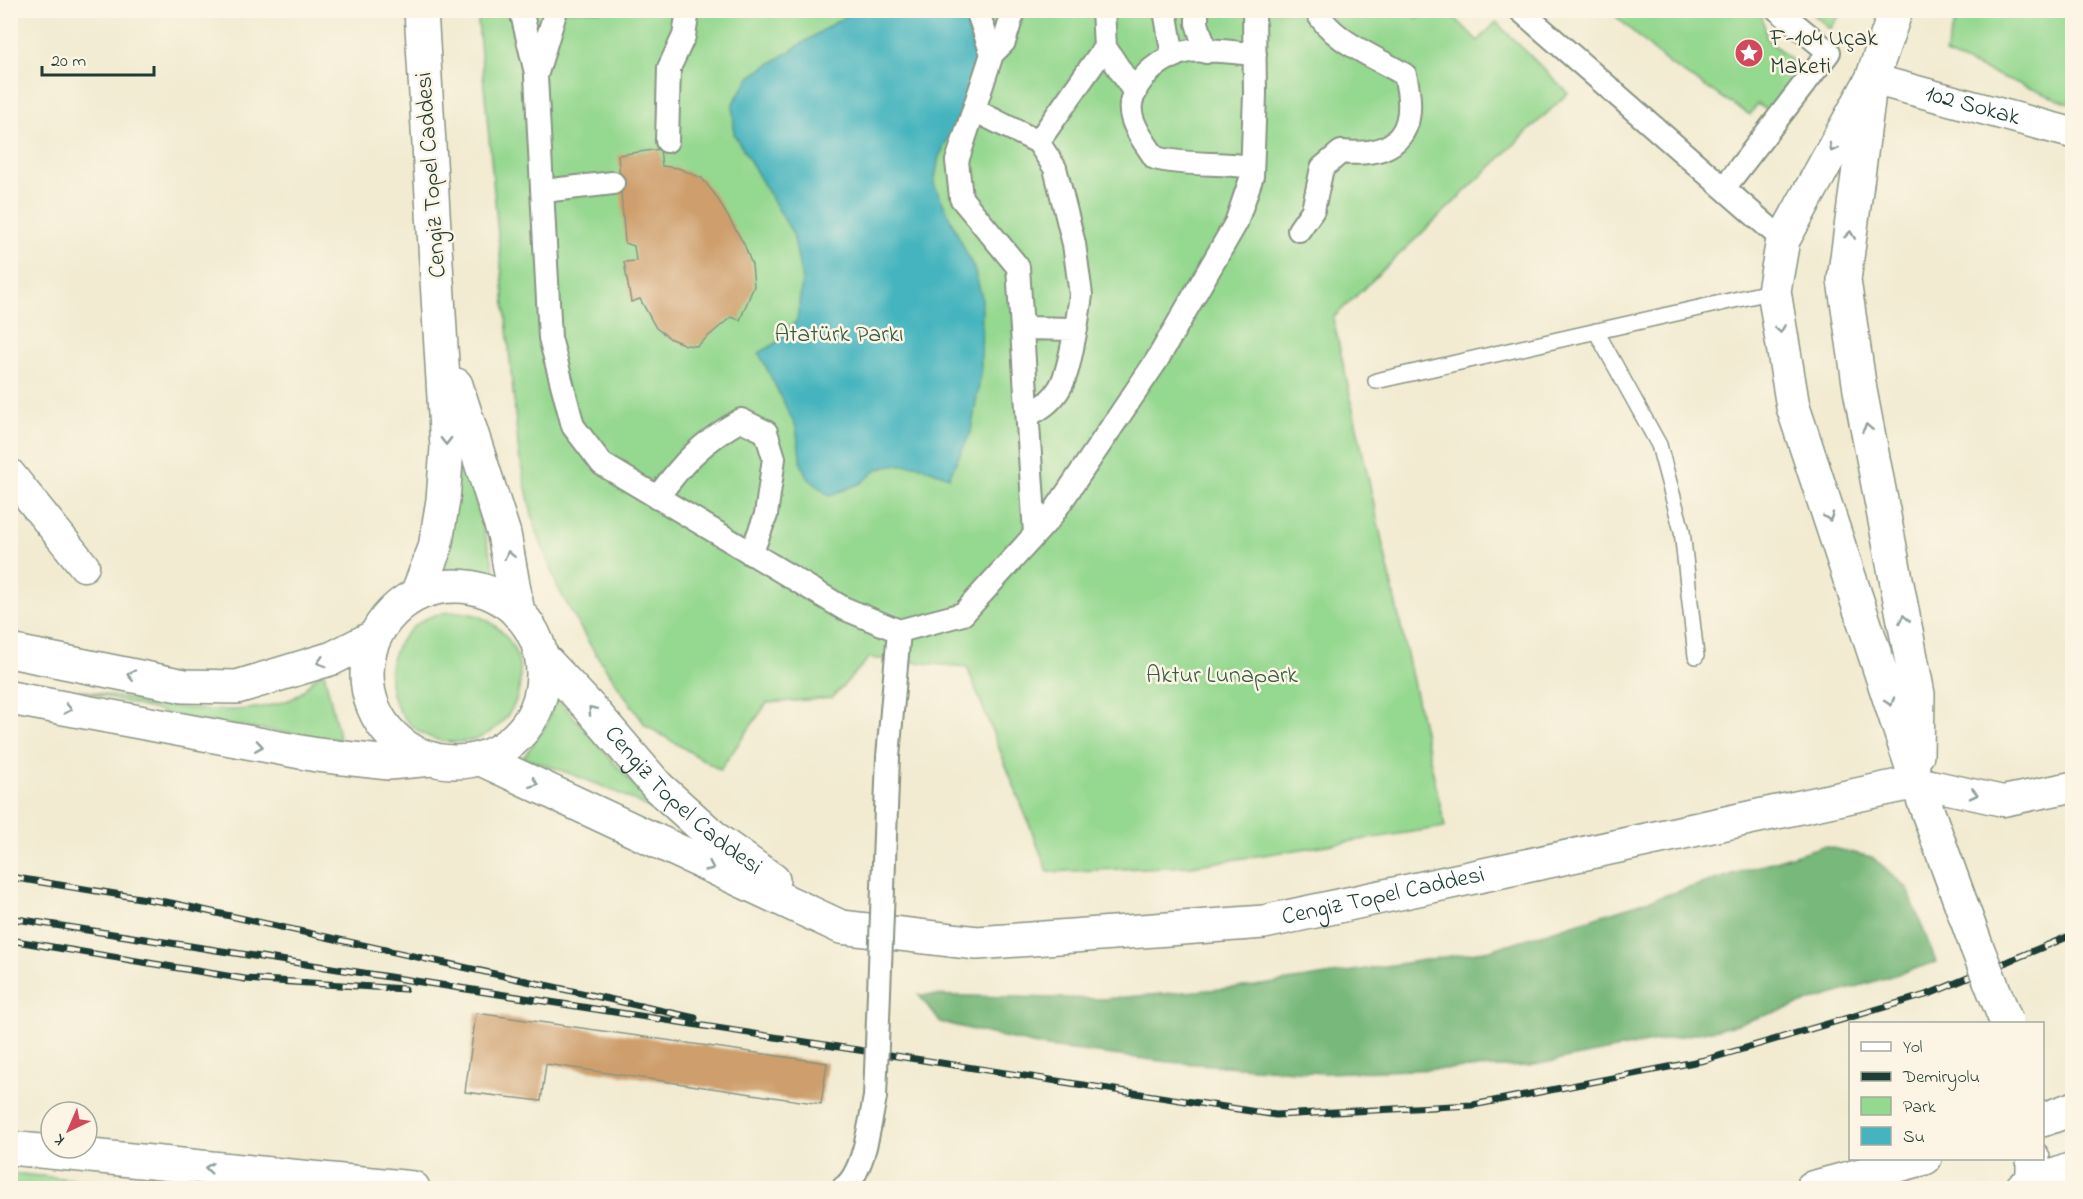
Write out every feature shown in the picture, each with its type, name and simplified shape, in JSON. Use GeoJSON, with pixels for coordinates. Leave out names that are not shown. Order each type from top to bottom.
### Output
{"type":"FeatureCollection","features":[{"type":"Feature","properties":{"kind":"main road","name":"Cengiz Topel Caddesi"},"geometry":{"type":"LineString","coordinates":[[417,594],[435,548],[443,500],[447,448],[421,10]]}},
{"type":"Feature","properties":{"kind":"main road"},"geometry":{"type":"LineString","coordinates":[[1896,10],[1872,78],[1783,240],[1774,291],[1793,407],[1917,782],[2006,1022]]}},
{"type":"Feature","properties":{"kind":"main road"},"geometry":{"type":"LineString","coordinates":[[1872,78],[1844,280],[1860,390],[1918,694],[1917,782]]}},
{"type":"Feature","properties":{"kind":"main road","name":"Cengiz Topel Caddesi"},"geometry":{"type":"LineString","coordinates":[[442,340],[504,534],[518,613]]}},
{"type":"Feature","properties":{"kind":"main road","name":"Cengiz Topel Caddesi"},"geometry":{"type":"LineString","coordinates":[[460,586],[481,590],[501,599],[518,613],[533,633],[542,657],[543,683],[537,708],[528,723],[505,747],[481,759],[465,762],[432,759],[408,749],[389,733],[375,711],[368,687],[367,670],[374,637],[385,620],[400,605],[417,594],[438,587],[460,586]]}},
{"type":"Feature","properties":{"kind":"main road"},"geometry":{"type":"LineString","coordinates":[[10,651],[184,686],[237,687],[333,658],[374,637]]}},
{"type":"Feature","properties":{"kind":"main road","name":"Cengiz Topel Caddesi"},"geometry":{"type":"LineString","coordinates":[[542,657],[592,710],[658,787],[718,841],[841,927]]}},
{"type":"Feature","properties":{"kind":"main road"},"geometry":{"type":"LineString","coordinates":[[10,698],[317,756],[389,763],[432,759]]}},
{"type":"Feature","properties":{"kind":"main road","name":"Cengiz Topel Caddesi"},"geometry":{"type":"LineString","coordinates":[[481,759],[841,927],[977,943],[1264,922],[1917,782]]}},
{"type":"Feature","properties":{"kind":"main road"},"geometry":{"type":"LineString","coordinates":[[2044,1120],[2073,1109]]}},
{"type":"Feature","properties":{"kind":"main road"},"geometry":{"type":"LineString","coordinates":[[10,1148],[414,1188]]}},
{"type":"Feature","properties":{"kind":"main road"},"geometry":{"type":"LineString","coordinates":[[1812,1188],[1917,1160]]}},
{"type":"Feature","properties":{"kind":"main road"},"geometry":{"type":"LineString","coordinates":[[2030,1180],[2073,1169]]}},
{"type":"Feature","properties":{"kind":"street"},"geometry":{"type":"LineString","coordinates":[[521,10],[536,76],[550,338],[573,426],[602,464],[843,608],[899,631],[963,614],[1050,518],[1157,360],[1236,223],[1252,176],[1254,10]]}},
{"type":"Feature","properties":{"kind":"street"},"geometry":{"type":"LineString","coordinates":[[536,76],[556,10]]}},
{"type":"Feature","properties":{"kind":"street"},"geometry":{"type":"LineString","coordinates":[[667,141],[669,68],[684,36],[688,10]]}},
{"type":"Feature","properties":{"kind":"street"},"geometry":{"type":"LineString","coordinates":[[977,10],[992,54]]}},
{"type":"Feature","properties":{"kind":"street"},"geometry":{"type":"LineString","coordinates":[[1014,10],[1004,42],[992,54],[957,161],[961,198],[1018,267],[1035,534]]}},
{"type":"Feature","properties":{"kind":"street"},"geometry":{"type":"LineString","coordinates":[[1103,10],[1105,47],[1135,93]]}},
{"type":"Feature","properties":{"kind":"street"},"geometry":{"type":"LineString","coordinates":[[1165,10],[1173,57]]}},
{"type":"Feature","properties":{"kind":"street"},"geometry":{"type":"LineString","coordinates":[[1197,10],[1197,23],[1206,52]]}},
{"type":"Feature","properties":{"kind":"street"},"geometry":{"type":"LineString","coordinates":[[1299,230],[1313,210],[1323,168],[1341,152],[1362,154],[1386,150],[1401,135],[1409,116],[1409,91],[1405,75],[1357,50],[1319,18],[1316,10]]}},
{"type":"Feature","properties":{"kind":"street"},"geometry":{"type":"LineString","coordinates":[[1520,10],[1783,240]]}},
{"type":"Feature","properties":{"kind":"street"},"geometry":{"type":"LineString","coordinates":[[1724,188],[1828,52],[1778,10]]}},
{"type":"Feature","properties":{"kind":"street"},"geometry":{"type":"LineString","coordinates":[[1038,142],[1105,47]]}},
{"type":"Feature","properties":{"kind":"street"},"geometry":{"type":"LineString","coordinates":[[1252,166],[1224,163],[1176,163],[1155,158],[1138,131],[1130,105],[1140,82],[1159,63],[1173,57],[1189,51],[1255,54]]}},
{"type":"Feature","properties":{"kind":"street","name":"102 Sokak"},"geometry":{"type":"LineString","coordinates":[[1872,78],[2073,133]]}},
{"type":"Feature","properties":{"kind":"street"},"geometry":{"type":"LineString","coordinates":[[974,110],[1038,142],[1055,168],[1074,244],[1081,295],[1076,329],[1062,386],[1046,407],[1028,415]]}},
{"type":"Feature","properties":{"kind":"street"},"geometry":{"type":"LineString","coordinates":[[543,191],[613,183]]}},
{"type":"Feature","properties":{"kind":"street"},"geometry":{"type":"LineString","coordinates":[[1022,328],[1076,329]]}},
{"type":"Feature","properties":{"kind":"street"},"geometry":{"type":"LineString","coordinates":[[657,498],[674,475],[710,438],[741,420],[766,432],[774,458],[766,515],[751,554]]}},
{"type":"Feature","properties":{"kind":"street"},"geometry":{"type":"LineString","coordinates":[[10,474],[84,566]]}},
{"type":"Feature","properties":{"kind":"street"},"geometry":{"type":"LineString","coordinates":[[843,1188],[849,1184],[861,1159],[875,1096],[888,757],[899,631]]}},
{"type":"Feature","properties":{"kind":"street"},"geometry":{"type":"LineString","coordinates":[[1917,782],[2003,801],[2073,787]]}},
{"type":"Feature","properties":{"kind":"lane"},"geometry":{"type":"LineString","coordinates":[[1376,381],[1774,291]]}},
{"type":"Feature","properties":{"kind":"lane"},"geometry":{"type":"LineString","coordinates":[[1596,331],[1659,445],[1682,531],[1696,657]]}},
{"type":"Feature","properties":{"kind":"green space","name":"Atatürk Parkı"},"geometry":{"type":"Polygon","coordinates":[[[1409,10],[1418,19],[1427,11],[1447,10],[1478,41],[1496,22],[1568,93],[1333,318],[1445,827],[1191,866],[1048,872],[967,667],[869,658],[832,698],[767,703],[720,770],[645,725],[592,648],[558,588],[534,524],[519,455],[477,11],[1409,10]]]}},
{"type":"Feature","properties":{"kind":"green space"},"geometry":{"type":"Polygon","coordinates":[[[1610,11],[1755,11],[1762,16],[1767,39],[1800,67],[1768,110],[1757,104],[1750,115],[1669,64],[1610,11]]]}},
{"type":"Feature","properties":{"kind":"green space"},"geometry":{"type":"Polygon","coordinates":[[[1810,11],[1843,11],[1830,29],[1810,11]]]}},
{"type":"Feature","properties":{"kind":"green space"},"geometry":{"type":"Polygon","coordinates":[[[1958,11],[2072,11],[2072,105],[1945,54],[1958,11]]]}},
{"type":"Feature","properties":{"kind":"green space"},"geometry":{"type":"Polygon","coordinates":[[[461,446],[496,575],[472,569],[445,570],[461,446]]]}},
{"type":"Feature","properties":{"kind":"green space"},"geometry":{"type":"Polygon","coordinates":[[[455,612],[480,617],[501,631],[515,652],[520,677],[515,702],[501,723],[480,737],[455,742],[430,737],[409,723],[395,702],[390,677],[395,652],[409,631],[430,617],[455,612]]]}},
{"type":"Feature","properties":{"kind":"green space"},"geometry":{"type":"Polygon","coordinates":[[[324,672],[340,740],[194,720],[79,690],[184,708],[238,710],[264,707],[289,700],[300,694],[324,672]]]}},
{"type":"Feature","properties":{"kind":"green space"},"geometry":{"type":"Polygon","coordinates":[[[556,697],[658,812],[592,782],[523,758],[546,726],[556,697]]]}},
{"type":"Feature","properties":{"kind":"green space"},"geometry":{"type":"Polygon","coordinates":[[[1823,846],[1872,857],[1907,888],[1936,962],[1728,1027],[1529,1066],[1323,1073],[1169,1062],[1041,1046],[940,1022],[919,995],[1103,999],[1255,986],[1490,950],[1823,846]]]}},
{"type":"Feature","properties":{"kind":"green space"},"geometry":{"type":"Polygon","coordinates":[[[11,1173],[162,1188],[58,1188],[11,1184],[11,1173]]]}},
{"type":"Feature","properties":{"kind":"water"},"geometry":{"type":"Polygon","coordinates":[[[853,11],[964,11],[976,63],[960,115],[939,157],[934,184],[974,269],[982,297],[981,373],[971,432],[949,477],[917,465],[893,465],[877,470],[861,483],[829,496],[807,477],[801,463],[796,427],[759,353],[776,343],[797,320],[802,280],[793,234],[734,134],[733,103],[751,76],[853,11]]]}},
{"type":"Feature","properties":{"kind":"building"},"geometry":{"type":"Polygon","coordinates":[[[660,149],[662,166],[678,168],[702,178],[716,196],[744,244],[752,265],[754,286],[740,320],[731,317],[697,346],[686,345],[671,339],[656,328],[640,299],[631,302],[624,262],[636,261],[634,246],[625,243],[618,155],[660,149]]]}},
{"type":"Feature","properties":{"kind":"building"},"geometry":{"type":"Polygon","coordinates":[[[476,1013],[827,1063],[821,1104],[546,1064],[541,1101],[465,1092],[476,1013]]]}},
{"type":"Feature","properties":{"kind":"railway"},"geometry":{"type":"LineString","coordinates":[[10,877],[171,903],[695,1018]]}},
{"type":"Feature","properties":{"kind":"railway"},"geometry":{"type":"LineString","coordinates":[[10,918],[1276,1115],[1473,1105],[1705,1060],[1929,994],[2072,935]]}},
{"type":"Feature","properties":{"kind":"railway"},"geometry":{"type":"LineString","coordinates":[[10,940],[245,979],[405,989]]}},
{"type":"Feature","properties":{"kind":"place","name":"F-104 Uçak Maketi"},"geometry":{"type":"Point","coordinates":[1749,53]}},
{"type":"Feature","properties":{"kind":"park label","name":"Aktur Lunapark"},"geometry":{"type":"Point","coordinates":[1222,676]}}]}
